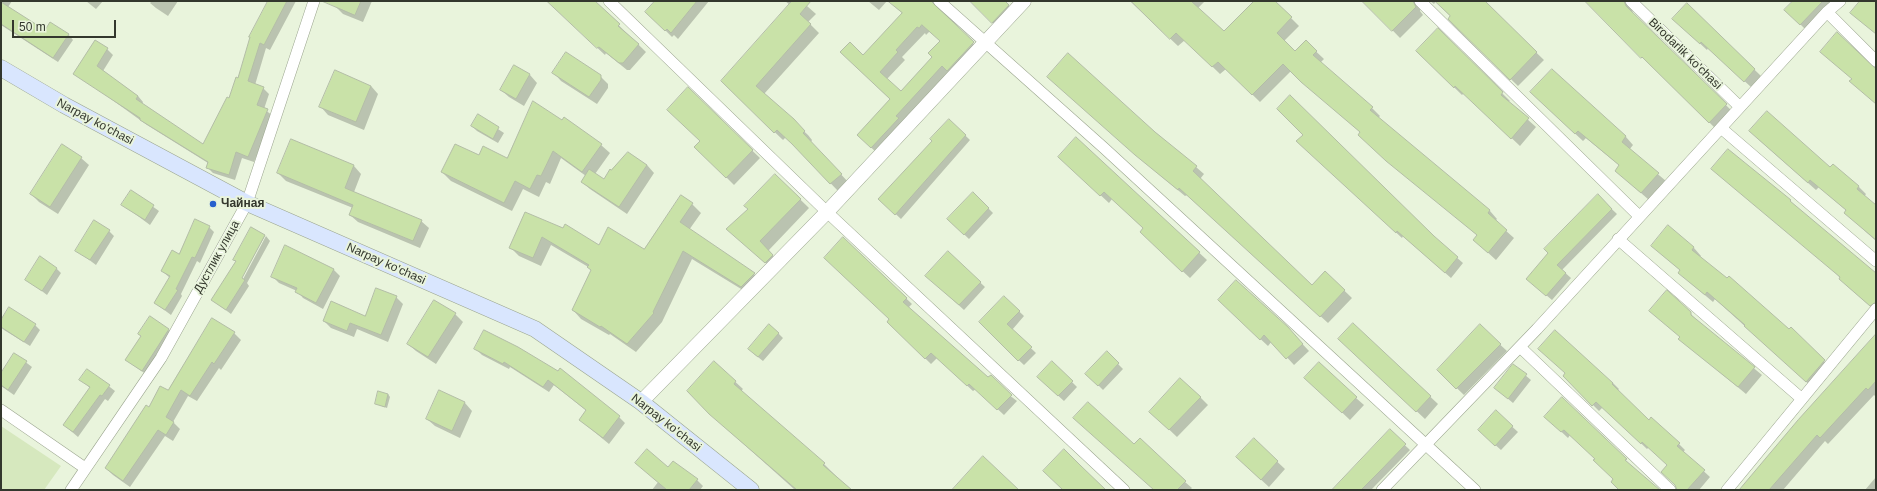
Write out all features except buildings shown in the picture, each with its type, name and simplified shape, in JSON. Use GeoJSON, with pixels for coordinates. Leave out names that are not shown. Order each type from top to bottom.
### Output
{"type":"FeatureCollection","features":[{"type":"Feature","properties":{"kind":"main road","name":"Narpay ko'chasi"},"geometry":{"type":"LineString","coordinates":[[1,68],[64,105],[247,203],[535,329],[641,402],[751,490]]}},
{"type":"Feature","properties":{"kind":"street","name":"Дустлик улица"},"geometry":{"type":"LineString","coordinates":[[71,490],[161,358],[247,203],[314,1]]}},
{"type":"Feature","properties":{"kind":"street"},"geometry":{"type":"LineString","coordinates":[[610,1],[827,212],[1124,490]]}},
{"type":"Feature","properties":{"kind":"street"},"geometry":{"type":"LineString","coordinates":[[939,1],[1104,148],[1475,490]]}},
{"type":"Feature","properties":{"kind":"street"},"geometry":{"type":"LineString","coordinates":[[641,402],[827,212],[1024,1]]}},
{"type":"Feature","properties":{"kind":"street"},"geometry":{"type":"LineString","coordinates":[[1420,1],[1639,216]]}},
{"type":"Feature","properties":{"kind":"street","name":"Birodarlik ko'chasi"},"geometry":{"type":"LineString","coordinates":[[1631,1],[1740,107]]}},
{"type":"Feature","properties":{"kind":"street"},"geometry":{"type":"LineString","coordinates":[[1382,490],[1520,347],[1827,12],[1840,1]]}},
{"type":"Feature","properties":{"kind":"street"},"geometry":{"type":"LineString","coordinates":[[1827,12],[1876,61]]}},
{"type":"Feature","properties":{"kind":"street"},"geometry":{"type":"LineString","coordinates":[[1721,128],[1876,260]]}},
{"type":"Feature","properties":{"kind":"street"},"geometry":{"type":"LineString","coordinates":[[1618,240],[1802,400]]}},
{"type":"Feature","properties":{"kind":"street"},"geometry":{"type":"LineString","coordinates":[[1727,490],[1876,309]]}},
{"type":"Feature","properties":{"kind":"street"},"geometry":{"type":"LineString","coordinates":[[1520,347],[1670,490]]}},
{"type":"Feature","properties":{"kind":"street"},"geometry":{"type":"LineString","coordinates":[[1,410],[85,468]]}},
{"type":"Feature","properties":{"kind":"green space"},"geometry":{"type":"Polygon","coordinates":[[[1,426],[61,466],[44,490],[1,490],[1,426]]]}},
{"type":"Feature","properties":{"kind":"place","name":"Чайная"},"geometry":{"type":"Point","coordinates":[213,204]}}]}
